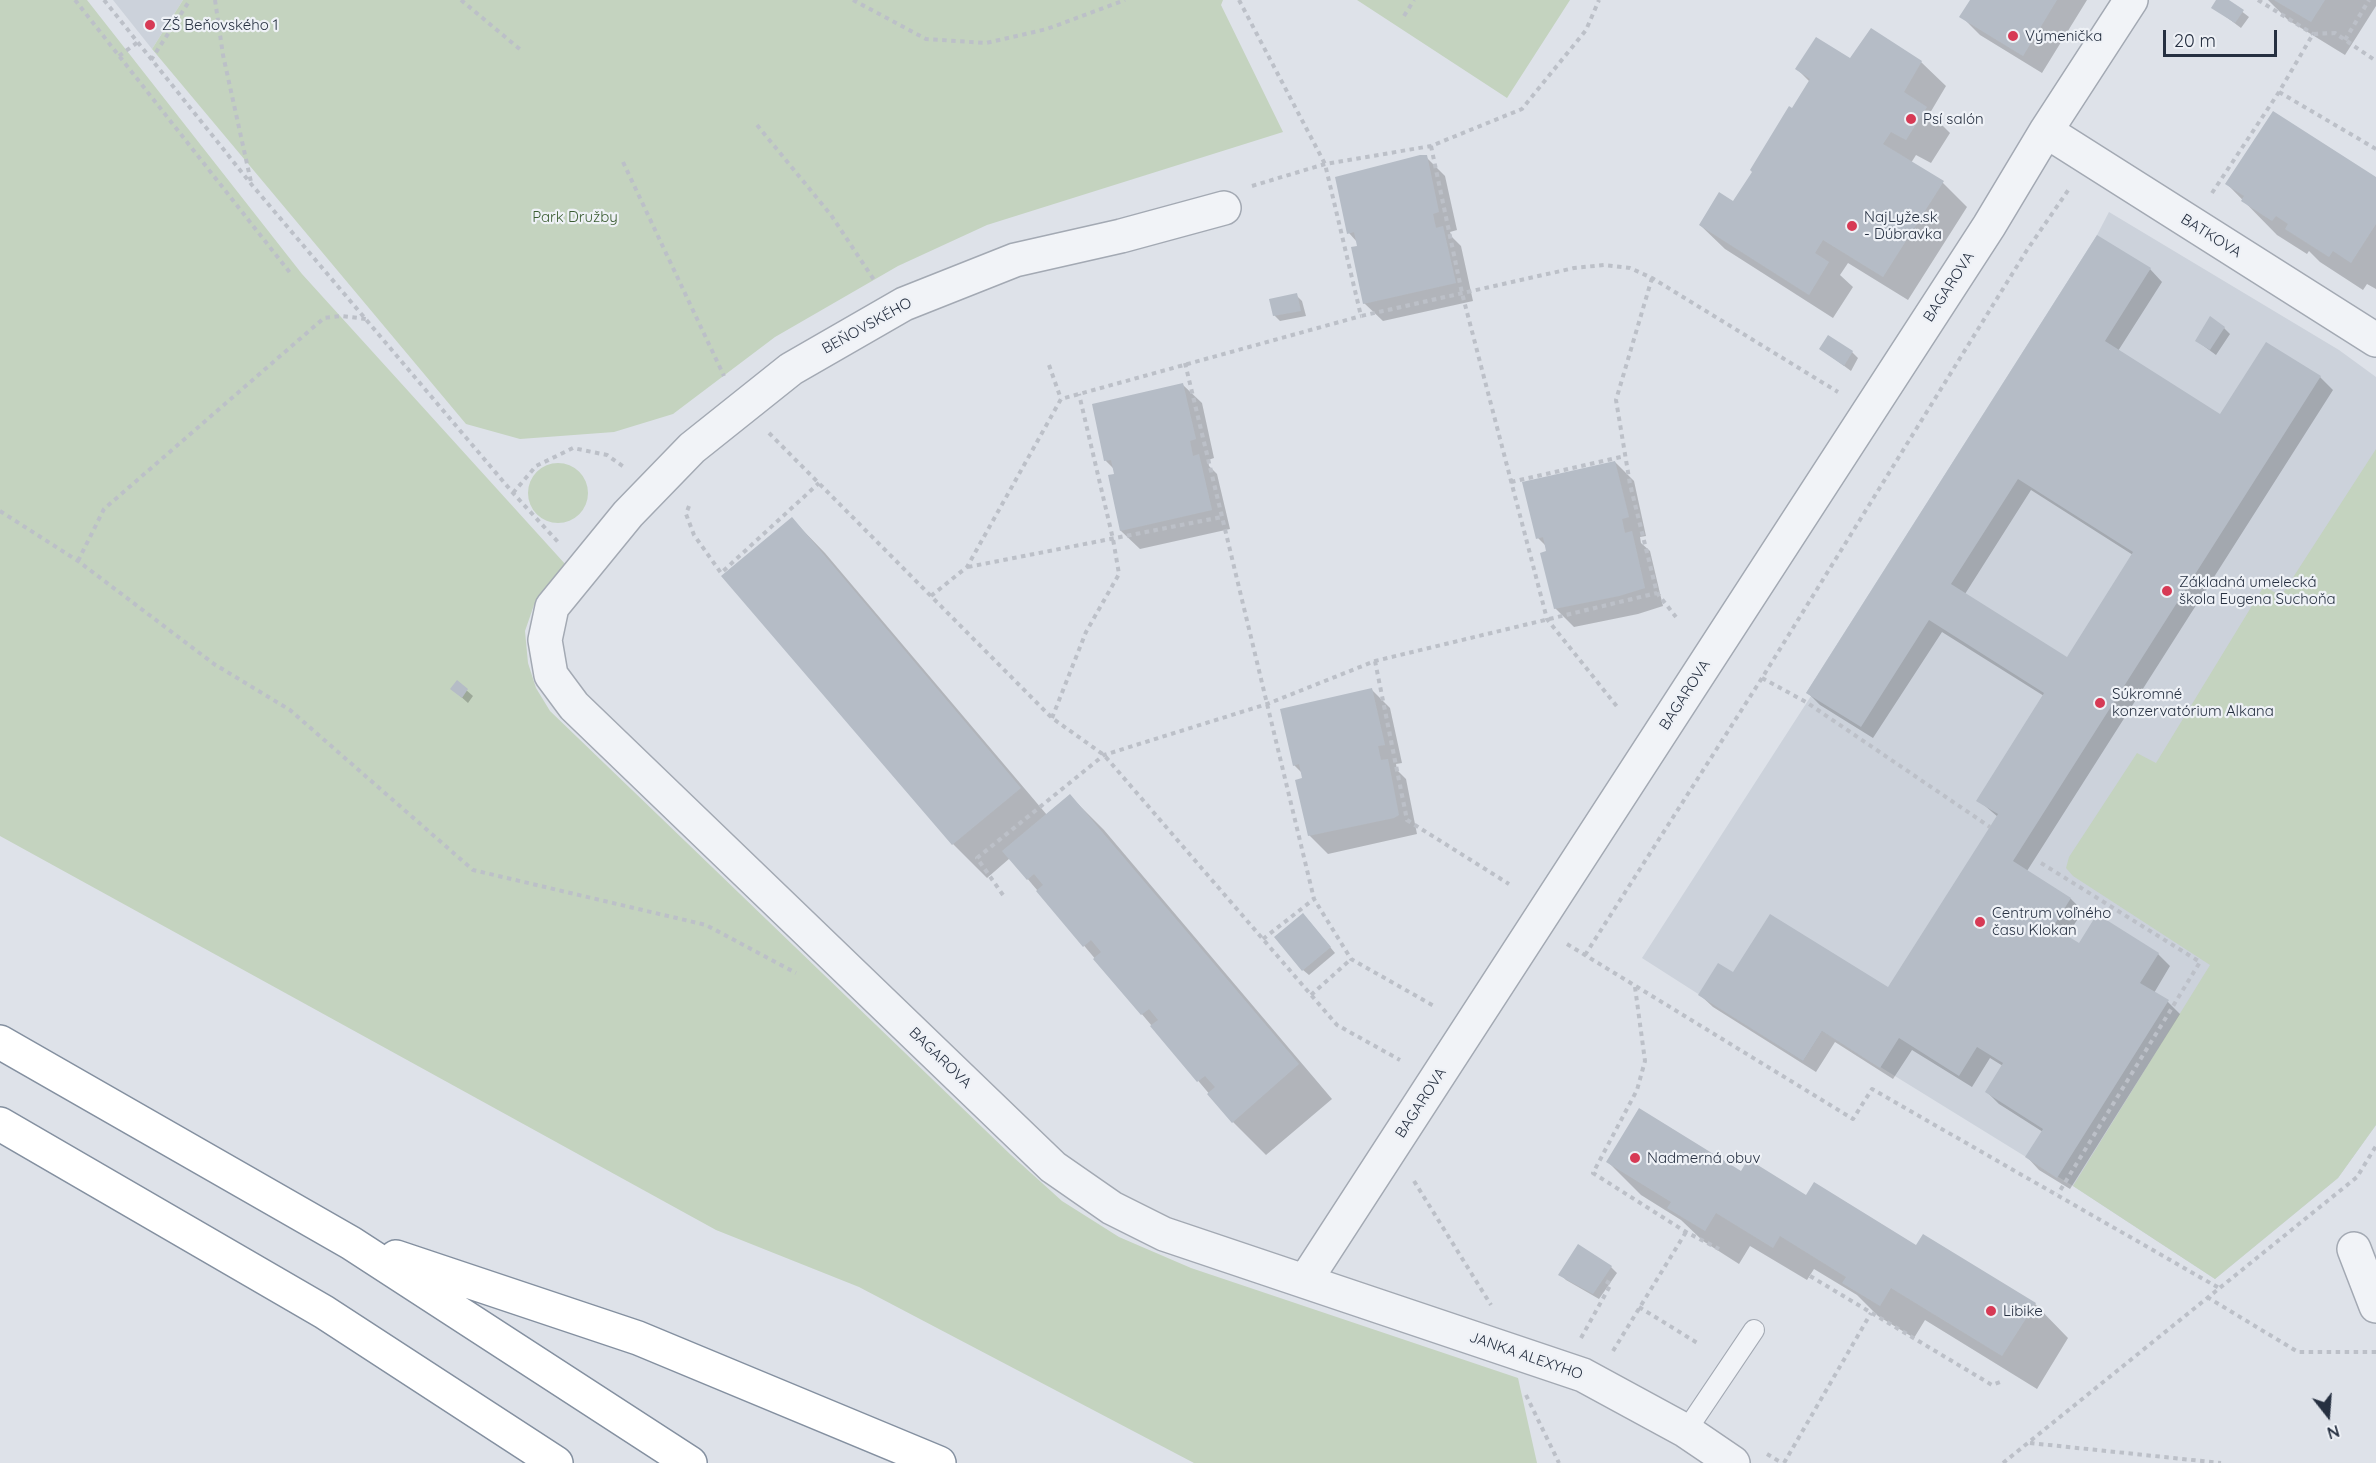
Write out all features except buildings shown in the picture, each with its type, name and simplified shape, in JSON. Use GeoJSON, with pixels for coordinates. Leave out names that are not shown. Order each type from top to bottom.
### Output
{"type":"FeatureCollection","features":[{"type":"Feature","properties":{"kind":"highway"},"geometry":{"type":"LineString","coordinates":[[0,1042],[351,1243],[690,1463]]}},
{"type":"Feature","properties":{"kind":"highway"},"geometry":{"type":"LineString","coordinates":[[0,1124],[324,1312],[556,1463]]}},
{"type":"Feature","properties":{"kind":"highway"},"geometry":{"type":"LineString","coordinates":[[351,1243],[638,1338],[939,1463]]}},
{"type":"Feature","properties":{"kind":"street","name":"BAGAROVA"},"geometry":{"type":"LineString","coordinates":[[573,559],[552,607],[544,640],[551,675],[574,706],[1053,1167],[1112,1208],[1164,1234],[1305,1281],[1989,226],[2046,131],[2131,0]]}},
{"type":"Feature","properties":{"kind":"street","name":"BATKOVA"},"geometry":{"type":"LineString","coordinates":[[2046,131],[2376,340]]}},
{"type":"Feature","properties":{"kind":"street","name":"BEŇOVSKÉHO"},"geometry":{"type":"LineString","coordinates":[[573,559],[628,514],[692,448],[791,369],[904,304],[1015,260],[1120,236],[1224,208]]}},
{"type":"Feature","properties":{"kind":"street"},"geometry":{"type":"LineString","coordinates":[[2354,1249],[2376,1306]]}},
{"type":"Feature","properties":{"kind":"street","name":"JANKA ALEXYHO"},"geometry":{"type":"LineString","coordinates":[[1305,1281],[1584,1375],[1686,1431],[1733,1463]]}},
{"type":"Feature","properties":{"kind":"lane"},"geometry":{"type":"LineString","coordinates":[[1686,1431],[1754,1330]]}},
{"type":"Feature","properties":{"kind":"path"},"geometry":{"type":"LineString","coordinates":[[75,0],[291,274]]}},
{"type":"Feature","properties":{"kind":"path"},"geometry":{"type":"LineString","coordinates":[[104,0],[252,185],[513,493],[573,559]]}},
{"type":"Feature","properties":{"kind":"path"},"geometry":{"type":"LineString","coordinates":[[151,60],[190,0]]}},
{"type":"Feature","properties":{"kind":"path"},"geometry":{"type":"LineString","coordinates":[[215,0],[223,55],[252,185]]}},
{"type":"Feature","properties":{"kind":"path"},"geometry":{"type":"LineString","coordinates":[[461,0],[522,51]]}},
{"type":"Feature","properties":{"kind":"path"},"geometry":{"type":"LineString","coordinates":[[853,0],[926,39],[986,43],[1047,29],[1125,0]]}},
{"type":"Feature","properties":{"kind":"path"},"geometry":{"type":"LineString","coordinates":[[1239,0],[1325,164],[1361,316]]}},
{"type":"Feature","properties":{"kind":"path"},"geometry":{"type":"LineString","coordinates":[[1404,16],[1414,0]]}},
{"type":"Feature","properties":{"kind":"path"},"geometry":{"type":"LineString","coordinates":[[1224,208],[1244,189],[1325,164],[1431,146],[1522,110],[1586,30],[1599,0]]}},
{"type":"Feature","properties":{"kind":"path"},"geometry":{"type":"LineString","coordinates":[[2258,0],[2313,34],[2335,33],[2376,61]]}},
{"type":"Feature","properties":{"kind":"path"},"geometry":{"type":"LineString","coordinates":[[2344,39],[2369,0]]}},
{"type":"Feature","properties":{"kind":"path"},"geometry":{"type":"LineString","coordinates":[[2208,199],[2279,92],[2313,34]]}},
{"type":"Feature","properties":{"kind":"path"},"geometry":{"type":"LineString","coordinates":[[119,56],[138,42]]}},
{"type":"Feature","properties":{"kind":"path"},"geometry":{"type":"LineString","coordinates":[[2279,92],[2376,149]]}},
{"type":"Feature","properties":{"kind":"path"},"geometry":{"type":"LineString","coordinates":[[757,125],[831,215],[879,289]]}},
{"type":"Feature","properties":{"kind":"path"},"geometry":{"type":"LineString","coordinates":[[1431,146],[1462,293],[1547,619],[1619,709]]}},
{"type":"Feature","properties":{"kind":"path"},"geometry":{"type":"LineString","coordinates":[[623,162],[727,384]]}},
{"type":"Feature","properties":{"kind":"path"},"geometry":{"type":"LineString","coordinates":[[1585,955],[1762,678],[2027,250],[2069,189],[2078,189]]}},
{"type":"Feature","properties":{"kind":"path"},"geometry":{"type":"LineString","coordinates":[[931,596],[967,567],[1061,399],[1361,316],[1574,268],[1604,265],[1630,268],[1652,278],[1846,397]]}},
{"type":"Feature","properties":{"kind":"path"},"geometry":{"type":"LineString","coordinates":[[1652,278],[1616,400],[1629,484],[1657,593],[1676,617]]}},
{"type":"Feature","properties":{"kind":"path"},"geometry":{"type":"LineString","coordinates":[[78,561],[104,509],[324,318],[342,316],[366,319]]}},
{"type":"Feature","properties":{"kind":"path"},"geometry":{"type":"LineString","coordinates":[[1185,363],[1314,899],[1351,959],[1434,1006]]}},
{"type":"Feature","properties":{"kind":"path"},"geometry":{"type":"LineString","coordinates":[[1048,365],[1061,399]]}},
{"type":"Feature","properties":{"kind":"path"},"geometry":{"type":"LineString","coordinates":[[1052,718],[1086,632],[1119,574],[1079,394]]}},
{"type":"Feature","properties":{"kind":"path"},"geometry":{"type":"LineString","coordinates":[[761,424],[1052,718],[1104,755],[1337,1025],[1400,1060]]}},
{"type":"Feature","properties":{"kind":"path"},"geometry":{"type":"LineString","coordinates":[[513,493],[536,466],[573,448],[607,455],[625,468]]}},
{"type":"Feature","properties":{"kind":"path"},"geometry":{"type":"LineString","coordinates":[[1511,482],[1625,456]]}},
{"type":"Feature","properties":{"kind":"path"},"geometry":{"type":"LineString","coordinates":[[690,503],[686,514],[694,535],[721,573],[819,483]]}},
{"type":"Feature","properties":{"kind":"path"},"geometry":{"type":"LineString","coordinates":[[0,511],[78,561],[214,664],[290,710],[473,870],[706,925],[803,977],[852,972]]}},
{"type":"Feature","properties":{"kind":"path"},"geometry":{"type":"LineString","coordinates":[[967,567],[1222,517]]}},
{"type":"Feature","properties":{"kind":"path"},"geometry":{"type":"LineString","coordinates":[[1003,895],[977,858],[1104,755],[1267,704],[1375,661],[1657,593]]}},
{"type":"Feature","properties":{"kind":"path"},"geometry":{"type":"LineString","coordinates":[[1375,661],[1407,820],[1509,884]]}},
{"type":"Feature","properties":{"kind":"path"},"geometry":{"type":"LineString","coordinates":[[1762,678],[1806,702],[1990,827]]}},
{"type":"Feature","properties":{"kind":"path"},"geometry":{"type":"LineString","coordinates":[[2041,863],[2200,962],[2058,1194]]}},
{"type":"Feature","properties":{"kind":"path"},"geometry":{"type":"LineString","coordinates":[[1263,939],[1314,899]]}},
{"type":"Feature","properties":{"kind":"path"},"geometry":{"type":"LineString","coordinates":[[1561,940],[1853,1119],[1872,1089],[2218,1288]]}},
{"type":"Feature","properties":{"kind":"path"},"geometry":{"type":"LineString","coordinates":[[1311,995],[1351,959]]}},
{"type":"Feature","properties":{"kind":"path"},"geometry":{"type":"LineString","coordinates":[[1635,986],[1646,1061],[1637,1090],[1593,1173],[1686,1232],[1719,1249]]}},
{"type":"Feature","properties":{"kind":"path"},"geometry":{"type":"LineString","coordinates":[[2003,1463],[2357,1177],[2376,1146]]}},
{"type":"Feature","properties":{"kind":"path"},"geometry":{"type":"LineString","coordinates":[[1392,1147],[1497,1314],[1518,1378],[1559,1463]]}},
{"type":"Feature","properties":{"kind":"path"},"geometry":{"type":"LineString","coordinates":[[1609,1359],[1686,1232]]}},
{"type":"Feature","properties":{"kind":"path"},"geometry":{"type":"LineString","coordinates":[[1810,1276],[1992,1385],[2003,1381]]}},
{"type":"Feature","properties":{"kind":"path"},"geometry":{"type":"LineString","coordinates":[[1577,1343],[1611,1284],[1602,1279]]}},
{"type":"Feature","properties":{"kind":"path"},"geometry":{"type":"LineString","coordinates":[[2207,1297],[2298,1352],[2376,1352]]}},
{"type":"Feature","properties":{"kind":"path"},"geometry":{"type":"LineString","coordinates":[[1639,1307],[1699,1344]]}},
{"type":"Feature","properties":{"kind":"path"},"geometry":{"type":"LineString","coordinates":[[1784,1463],[1871,1313]]}},
{"type":"Feature","properties":{"kind":"path"},"geometry":{"type":"LineString","coordinates":[[2029,1443],[2221,1463]]}},
{"type":"Feature","properties":{"kind":"shaded area","name":"ZŠ Beňovského 1"},"geometry":{"type":"Polygon","coordinates":[[[113,0],[183,0],[152,49],[113,0]]]}},
{"type":"Feature","properties":{"kind":"shaded area"},"geometry":{"type":"Polygon","coordinates":[[[2109,212],[2339,350],[2376,377],[2376,1125],[2338,1178],[2215,1279],[2073,1186],[1822,1031],[1803,1061],[1642,958],[1811,696],[1806,693],[2097,235],[2109,212]]]}},
{"type":"Feature","properties":{"kind":"green space"},"geometry":{"type":"Polygon","coordinates":[[[0,0],[87,0],[302,274],[566,565],[534,605],[525,631],[528,663],[536,688],[550,711],[1011,1155],[1062,1201],[1119,1237],[1191,1268],[1518,1378],[1537,1463],[1194,1463],[859,1287],[716,1230],[0,836],[0,0]]]}},
{"type":"Feature","properties":{"kind":"green space","name":"Park Družby"},"geometry":{"type":"Polygon","coordinates":[[[183,0],[1223,0],[1221,5],[1283,132],[987,225],[898,266],[775,337],[673,414],[614,432],[520,439],[466,424],[152,49],[183,0]]]}},
{"type":"Feature","properties":{"kind":"green space"},"geometry":{"type":"Polygon","coordinates":[[[1357,0],[1570,0],[1507,98],[1357,0]]]}},
{"type":"Feature","properties":{"kind":"green space"},"geometry":{"type":"Polygon","coordinates":[[[2376,449],[2376,1125],[2338,1178],[2215,1279],[2073,1186],[2210,965],[2073,876],[2066,868],[2069,857],[2137,753],[2156,763],[2264,586],[2281,596],[2376,449]]]}},
{"type":"Feature","properties":{"kind":"green space"},"geometry":{"type":"Polygon","coordinates":[[[558,463],[579,472],[588,493],[579,514],[558,523],[537,514],[528,493],[537,472],[558,463]]]}},
{"type":"Feature","properties":{"kind":"place","name":"ZŠ Beňovského 1"},"geometry":{"type":"Point","coordinates":[150,25]}},
{"type":"Feature","properties":{"kind":"place","name":"Výmenička"},"geometry":{"type":"Point","coordinates":[2013,36]}},
{"type":"Feature","properties":{"kind":"place","name":"Psí salón"},"geometry":{"type":"Point","coordinates":[1911,119]}},
{"type":"Feature","properties":{"kind":"place","name":"NajLyže.sk - Dúbravka"},"geometry":{"type":"Point","coordinates":[1852,226]}},
{"type":"Feature","properties":{"kind":"place","name":"Základná umelecká škola Eugena Suchoňa"},"geometry":{"type":"Point","coordinates":[2167,591]}},
{"type":"Feature","properties":{"kind":"place","name":"Súkromné konzervatórium Alkana"},"geometry":{"type":"Point","coordinates":[2100,703]}},
{"type":"Feature","properties":{"kind":"place","name":"Centrum voľného času Klokan"},"geometry":{"type":"Point","coordinates":[1980,922]}},
{"type":"Feature","properties":{"kind":"place","name":"Nadmerná obuv"},"geometry":{"type":"Point","coordinates":[1635,1158]}},
{"type":"Feature","properties":{"kind":"place","name":"Libike"},"geometry":{"type":"Point","coordinates":[1991,1311]}}]}
